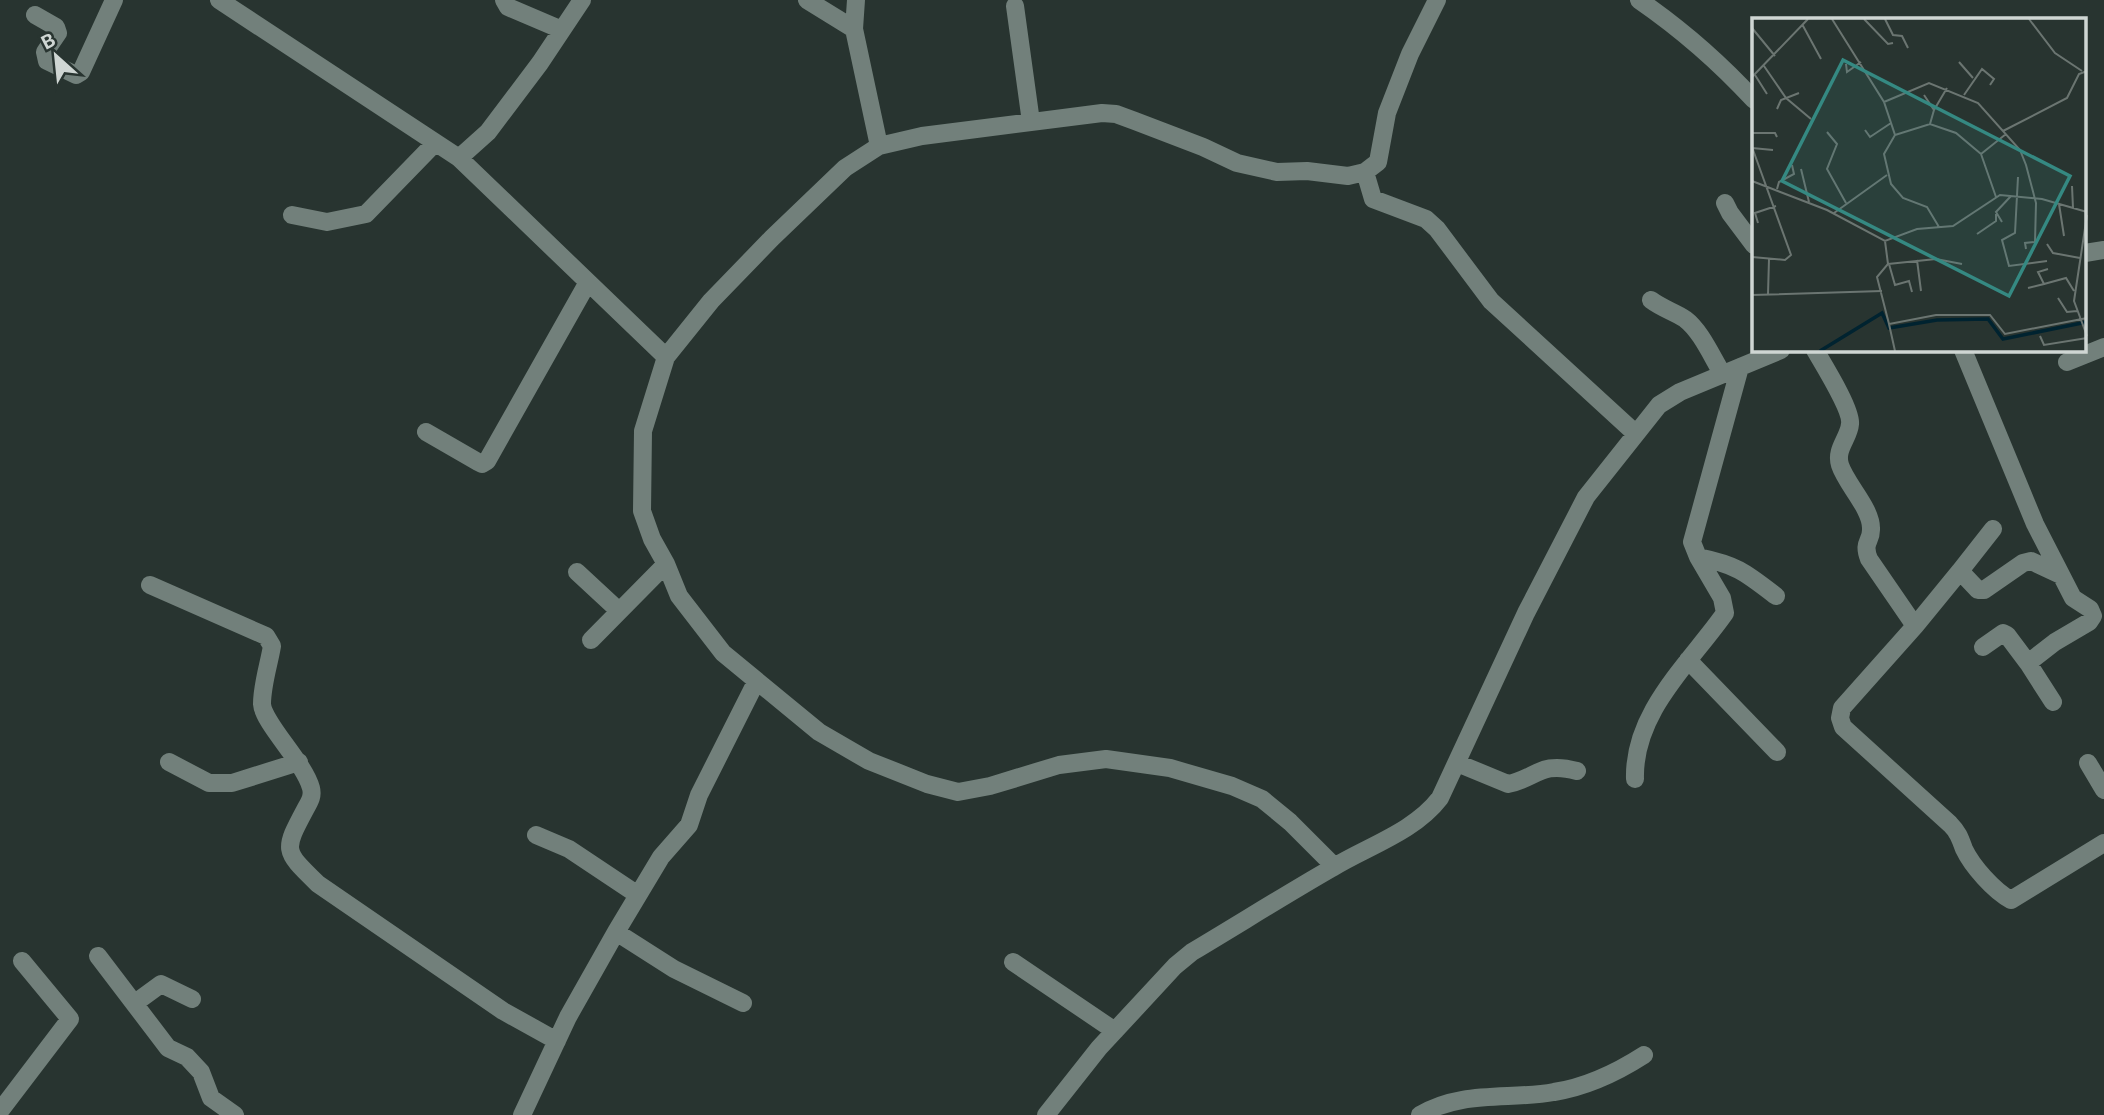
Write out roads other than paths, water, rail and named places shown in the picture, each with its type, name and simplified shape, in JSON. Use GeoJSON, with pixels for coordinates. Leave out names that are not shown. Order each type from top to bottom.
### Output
{"type":"FeatureCollection","features":[{"type":"Feature","properties":{"kind":"street"},"geometry":{"type":"LineString","coordinates":[[35,15],[56,27],[58,33],[45,52],[47,61],[76,75],[81,72],[114,0]]}},
{"type":"Feature","properties":{"kind":"street"},"geometry":{"type":"LineString","coordinates":[[219,0],[459,159],[666,357]]}},
{"type":"Feature","properties":{"kind":"street"},"geometry":{"type":"LineString","coordinates":[[504,0],[508,7],[562,30]]}},
{"type":"Feature","properties":{"kind":"street"},"geometry":{"type":"LineString","coordinates":[[459,159],[488,132],[582,0]]}},
{"type":"Feature","properties":{"kind":"street"},"geometry":{"type":"LineString","coordinates":[[807,0],[854,29]]}},
{"type":"Feature","properties":{"kind":"street"},"geometry":{"type":"LineString","coordinates":[[856,0],[854,29],[879,146]]}},
{"type":"Feature","properties":{"kind":"street"},"geometry":{"type":"LineString","coordinates":[[1334,866],[1290,822],[1262,799],[1232,786],[1170,768],[1106,759],[1059,765],[990,786],[958,792],[928,784],[869,761],[819,732],[723,653],[679,596],[642,511],[643,430],[666,357],[711,301],[845,168],[879,146],[922,136],[1102,113],[1116,114],[1237,163],[1276,172],[1307,171],[1348,176],[1366,172],[1378,162],[1387,113],[1410,54],[1437,0]]}},
{"type":"Feature","properties":{"kind":"street"},"geometry":{"type":"LineString","coordinates":[[1639,0],[1675,25],[1752,98]]}},
{"type":"Feature","properties":{"kind":"street"},"geometry":{"type":"LineString","coordinates":[[1015,6],[1031,122]]}},
{"type":"Feature","properties":{"kind":"street"},"geometry":{"type":"LineString","coordinates":[[292,215],[327,222],[366,214],[435,143]]}},
{"type":"Feature","properties":{"kind":"street"},"geometry":{"type":"LineString","coordinates":[[1366,172],[1373,199],[1426,219],[1437,229],[1491,301],[1635,433]]}},
{"type":"Feature","properties":{"kind":"street"},"geometry":{"type":"LineString","coordinates":[[1726,203],[1752,243]]}},
{"type":"Feature","properties":{"kind":"street"},"geometry":{"type":"LineString","coordinates":[[2086,253],[2104,250]]}},
{"type":"Feature","properties":{"kind":"street"},"geometry":{"type":"LineString","coordinates":[[426,432],[482,464],[487,461],[588,282]]}},
{"type":"Feature","properties":{"kind":"street"},"geometry":{"type":"LineString","coordinates":[[1651,300],[1664,310],[1685,319],[1723,373]]}},
{"type":"Feature","properties":{"kind":"street"},"geometry":{"type":"LineString","coordinates":[[2067,362],[2104,347]]}},
{"type":"Feature","properties":{"kind":"street"},"geometry":{"type":"LineString","coordinates":[[1046,1115],[1115,1031],[1175,966],[1192,952],[1430,811],[1440,798],[1526,613],[1586,497],[1659,405],[1680,392],[1776,352]]}},
{"type":"Feature","properties":{"kind":"street"},"geometry":{"type":"LineString","coordinates":[[1816,352],[1848,411],[1850,424],[1840,446],[1839,463],[1869,519],[1872,530],[1865,549],[1915,626]]}},
{"type":"Feature","properties":{"kind":"street"},"geometry":{"type":"LineString","coordinates":[[1964,352],[2035,524],[2073,598],[2090,609],[2093,616],[2089,622],[2055,642],[2028,663]]}},
{"type":"Feature","properties":{"kind":"street"},"geometry":{"type":"LineString","coordinates":[[1635,779],[1634,759],[1652,712],[1674,677],[1725,612],[1723,598],[1692,542],[1740,367]]}},
{"type":"Feature","properties":{"kind":"street"},"geometry":{"type":"LineString","coordinates":[[1993,529],[1915,626],[1842,708],[1840,718],[1843,727],[1960,834],[1965,851],[1996,892],[2011,900],[2104,843]]}},
{"type":"Feature","properties":{"kind":"street"},"geometry":{"type":"LineString","coordinates":[[1698,557],[1725,562],[1744,570],[1776,596]]}},
{"type":"Feature","properties":{"kind":"street"},"geometry":{"type":"LineString","coordinates":[[1960,571],[1978,590],[1984,590],[2023,563],[2031,561],[2061,575]]}},
{"type":"Feature","properties":{"kind":"street"},"geometry":{"type":"LineString","coordinates":[[591,639],[666,564]]}},
{"type":"Feature","properties":{"kind":"street"},"geometry":{"type":"LineString","coordinates":[[577,572],[618,610]]}},
{"type":"Feature","properties":{"kind":"street"},"geometry":{"type":"LineString","coordinates":[[150,585],[271,640],[263,695],[264,711],[299,762],[311,788],[311,798],[289,839],[289,850],[296,862],[318,884],[503,1011],[557,1041]]}},
{"type":"Feature","properties":{"kind":"street"},"geometry":{"type":"LineString","coordinates":[[1983,646],[2003,633],[2007,635],[2053,702]]}},
{"type":"Feature","properties":{"kind":"street"},"geometry":{"type":"LineString","coordinates":[[1688,660],[1777,752]]}},
{"type":"Feature","properties":{"kind":"street"},"geometry":{"type":"LineString","coordinates":[[522,1115],[568,1017],[616,932],[661,857],[690,825],[699,795],[756,682]]}},
{"type":"Feature","properties":{"kind":"street"},"geometry":{"type":"LineString","coordinates":[[169,762],[209,783],[232,783],[299,762]]}},
{"type":"Feature","properties":{"kind":"street"},"geometry":{"type":"LineString","coordinates":[[1457,763],[1507,784],[1546,768],[1577,771]]}},
{"type":"Feature","properties":{"kind":"street"},"geometry":{"type":"LineString","coordinates":[[2088,763],[2104,790]]}},
{"type":"Feature","properties":{"kind":"street"},"geometry":{"type":"LineString","coordinates":[[536,835],[569,849],[638,895]]}},
{"type":"Feature","properties":{"kind":"street"},"geometry":{"type":"LineString","coordinates":[[616,932],[674,969],[743,1003]]}},
{"type":"Feature","properties":{"kind":"street"},"geometry":{"type":"LineString","coordinates":[[97,956],[168,1048],[187,1057],[201,1072],[211,1098],[235,1115]]}},
{"type":"Feature","properties":{"kind":"street"},"geometry":{"type":"LineString","coordinates":[[0,1111],[70,1020],[68,1014],[22,961]]}},
{"type":"Feature","properties":{"kind":"street"},"geometry":{"type":"LineString","coordinates":[[1013,962],[1115,1031]]}},
{"type":"Feature","properties":{"kind":"street"},"geometry":{"type":"LineString","coordinates":[[135,1003],[161,984],[192,999]]}},
{"type":"Feature","properties":{"kind":"street"},"geometry":{"type":"LineString","coordinates":[[1420,1115],[1457,1102],[1493,1095],[1564,1090],[1598,1079],[1644,1055]]}}]}
